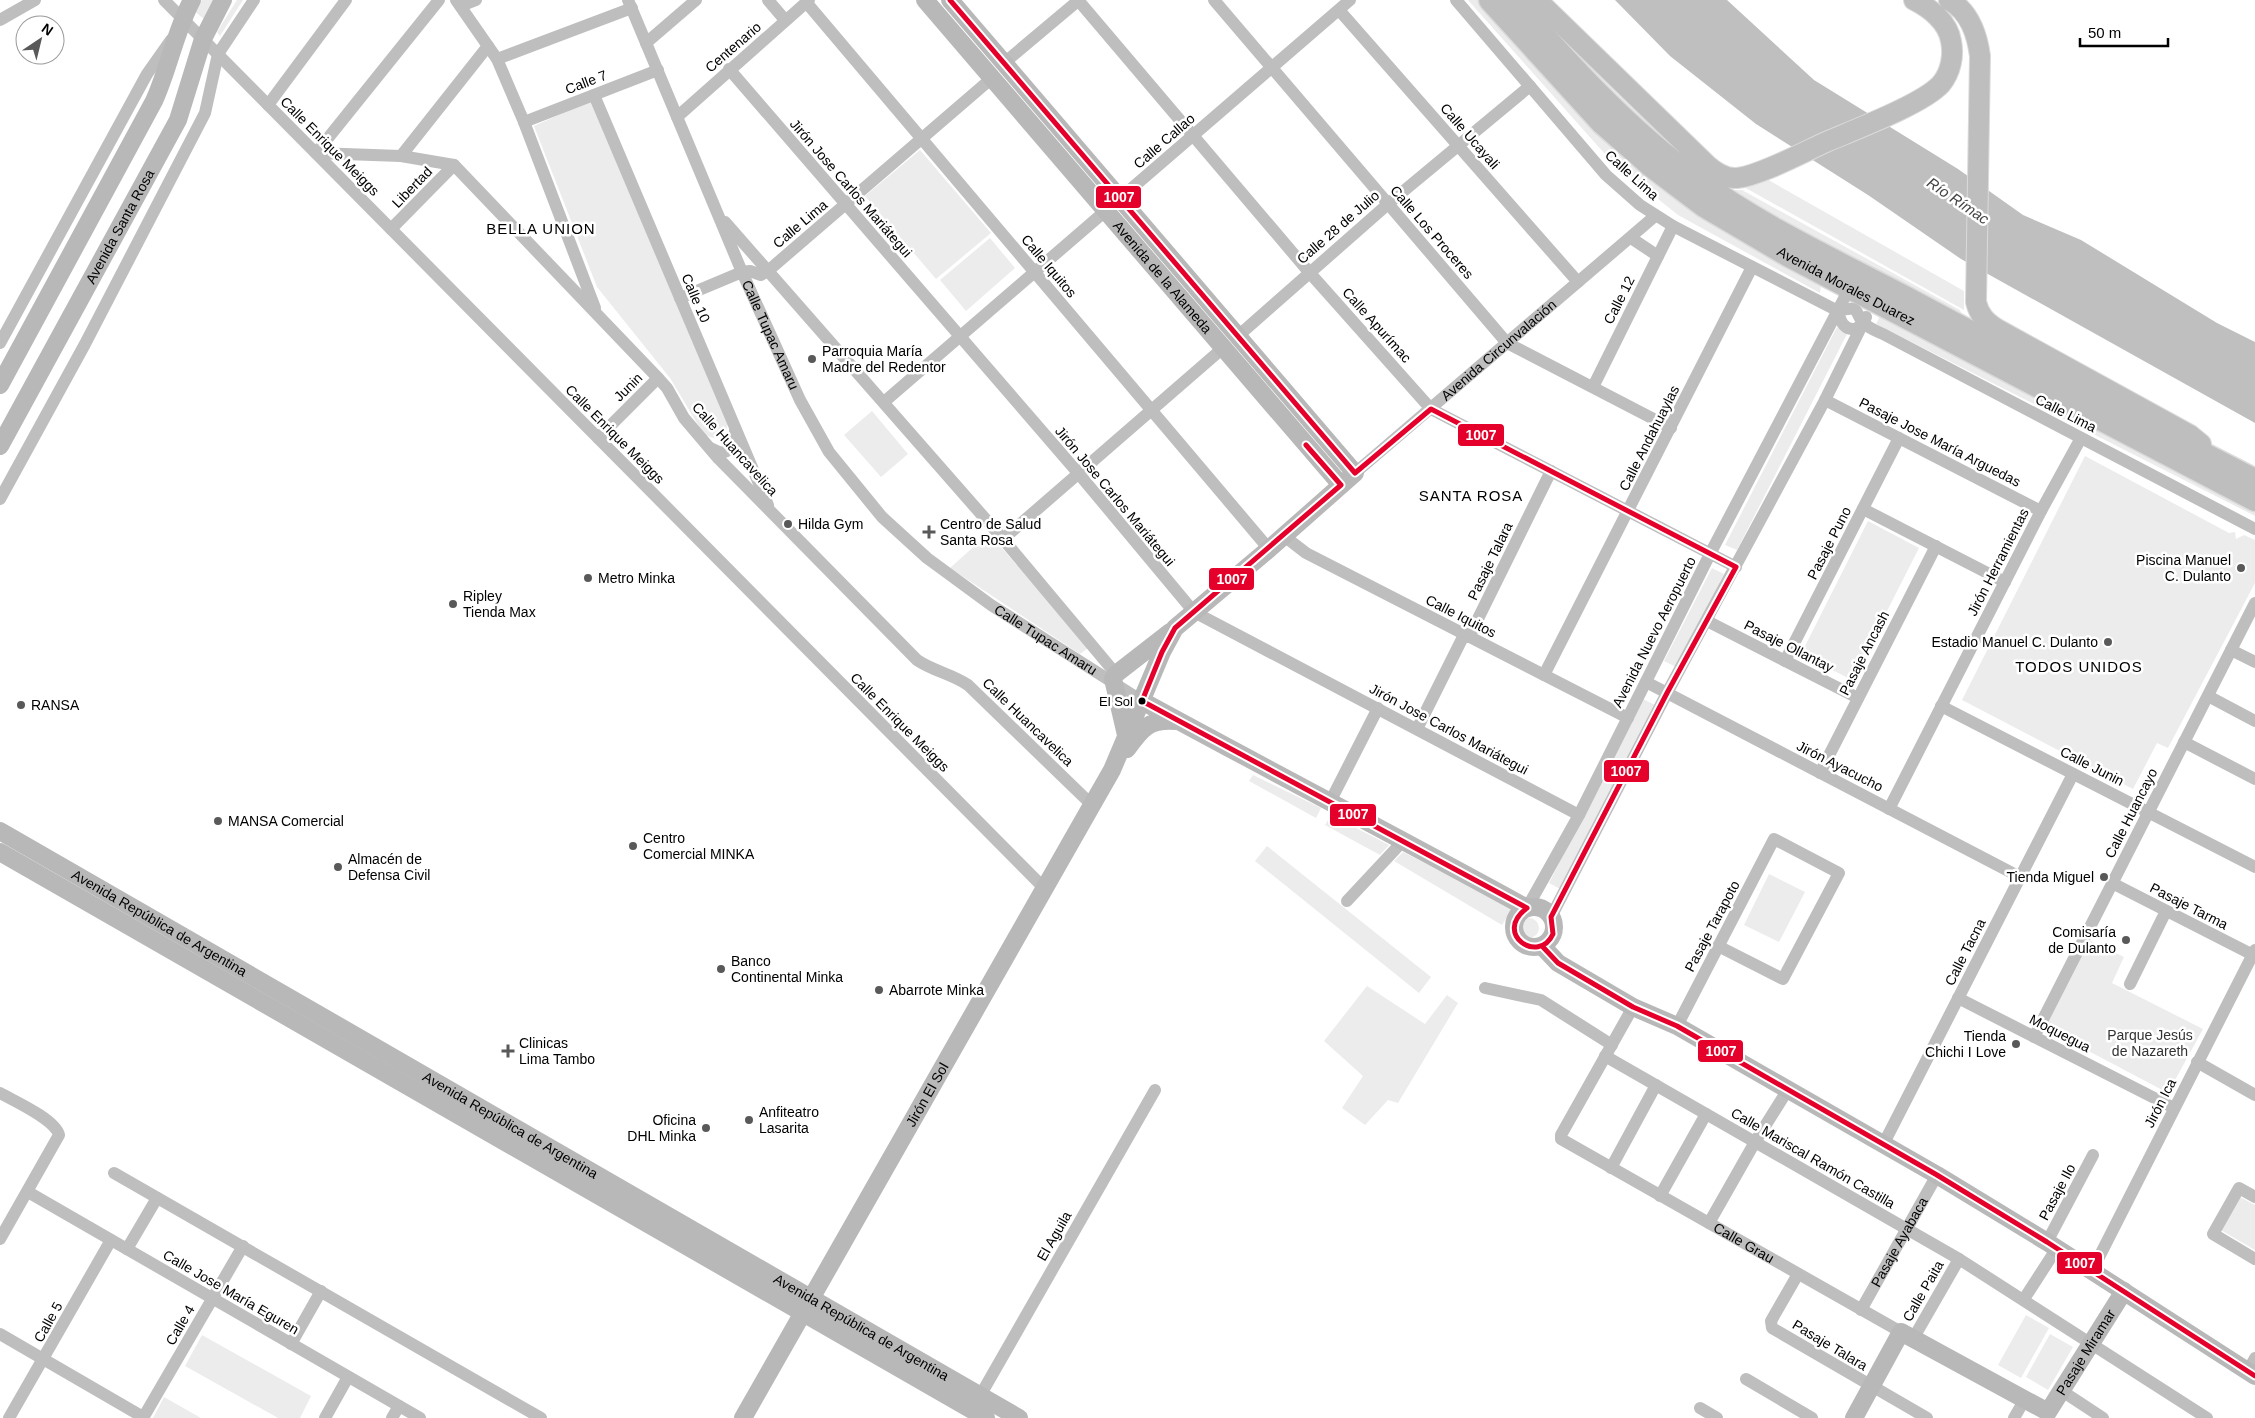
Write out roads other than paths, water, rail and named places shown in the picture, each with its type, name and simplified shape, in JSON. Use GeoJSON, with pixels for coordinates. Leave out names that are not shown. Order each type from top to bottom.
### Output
{"type":"FeatureCollection","features":[{"type":"Feature","properties":{"kind":"highway","name":"Avenida Morales Duarez"},"geometry":{"type":"LineString","coordinates":[[1490,0],[1576,97],[1602,123],[1651,166],[1704,206],[1731,223],[1873,301],[2255,500]]}},
{"type":"Feature","properties":{"kind":"highway","name":"Avenida Morales Duarez"},"geometry":{"type":"LineString","coordinates":[[1512,0],[1572,67],[1635,131],[1694,178],[1723,198],[1798,241],[2255,480]]}},
{"type":"Feature","properties":{"kind":"main road"},"geometry":{"type":"LineString","coordinates":[[1537,0],[1716,173],[1731,178],[1740,178],[1926,97],[1946,77],[1953,52],[1951,37],[1945,25],[1935,13],[1914,0]]}},
{"type":"Feature","properties":{"kind":"main road"},"geometry":{"type":"LineString","coordinates":[[1949,0],[1967,16],[1978,44],[1980,56],[1976,294],[1978,311],[1988,323],[2190,435],[2231,468]]}},
{"type":"Feature","properties":{"kind":"street"},"geometry":{"type":"LineString","coordinates":[[0,20],[36,0]]}},
{"type":"Feature","properties":{"kind":"street","name":"Calle Enrique Meiggs"},"geometry":{"type":"LineString","coordinates":[[164,0],[181,25],[203,39],[1045,889]]}},
{"type":"Feature","properties":{"kind":"street","name":"Avenida Santa Rosa"},"geometry":{"type":"LineString","coordinates":[[0,386],[154,101],[192,0]]}},
{"type":"Feature","properties":{"kind":"street","name":"Avenida Santa Rosa"},"geometry":{"type":"LineString","coordinates":[[0,446],[178,120],[203,39],[222,0]]}},
{"type":"Feature","properties":{"kind":"street"},"geometry":{"type":"LineString","coordinates":[[0,499],[85,344],[205,114],[218,54],[254,0]]}},
{"type":"Feature","properties":{"kind":"street"},"geometry":{"type":"LineString","coordinates":[[268,105],[346,0]]}},
{"type":"Feature","properties":{"kind":"street"},"geometry":{"type":"LineString","coordinates":[[316,153],[439,0]]}},
{"type":"Feature","properties":{"kind":"street"},"geometry":{"type":"LineString","coordinates":[[476,0],[459,3],[497,59],[524,122],[598,314]]}},
{"type":"Feature","properties":{"kind":"street"},"geometry":{"type":"LineString","coordinates":[[646,43],[696,0]]}},
{"type":"Feature","properties":{"kind":"street"},"geometry":{"type":"LineString","coordinates":[[768,0],[785,20]]}},
{"type":"Feature","properties":{"kind":"street","name":"Avenida de la Alameda"},"geometry":{"type":"LineString","coordinates":[[925,0],[1341,486]]}},
{"type":"Feature","properties":{"kind":"street","name":"Avenida de la Alameda"},"geometry":{"type":"LineString","coordinates":[[950,0],[1355,472]]}},
{"type":"Feature","properties":{"kind":"street"},"geometry":{"type":"LineString","coordinates":[[1004,63],[1078,0]]}},
{"type":"Feature","properties":{"kind":"street","name":"Calle Apurímac"},"geometry":{"type":"LineString","coordinates":[[1078,0],[1309,272],[1431,409],[1736,567]]}},
{"type":"Feature","properties":{"kind":"street","name":"Calle Los Proceres"},"geometry":{"type":"LineString","coordinates":[[1215,0],[1507,344],[1671,428]]}},
{"type":"Feature","properties":{"kind":"street","name":"Calle Callao"},"geometry":{"type":"LineString","coordinates":[[884,402],[1350,0]]}},
{"type":"Feature","properties":{"kind":"street","name":"Calle Lima"},"geometry":{"type":"LineString","coordinates":[[1456,0],[1606,175],[1655,216],[1838,311],[1840,320],[1851,329],[1864,324],[2255,529]]}},
{"type":"Feature","properties":{"kind":"street","name":"Centenario"},"geometry":{"type":"LineString","coordinates":[[677,117],[807,1]]}},
{"type":"Feature","properties":{"kind":"street","name":"Calle Iquitos"},"geometry":{"type":"LineString","coordinates":[[807,1],[922,140],[1270,549]]}},
{"type":"Feature","properties":{"kind":"street"},"geometry":{"type":"LineString","coordinates":[[497,59],[630,4]]}},
{"type":"Feature","properties":{"kind":"street","name":"Calle Tupac Amaru"},"geometry":{"type":"LineString","coordinates":[[630,4],[742,272],[800,400],[837,463],[882,517],[910,545],[991,604],[1115,679],[1142,701],[1404,840],[1527,908]]}},
{"type":"Feature","properties":{"kind":"street","name":"Calle Ucayali"},"geometry":{"type":"LineString","coordinates":[[1339,10],[1578,282]]}},
{"type":"Feature","properties":{"kind":"street"},"geometry":{"type":"LineString","coordinates":[[0,343],[147,74],[181,25]]}},
{"type":"Feature","properties":{"kind":"street"},"geometry":{"type":"LineString","coordinates":[[400,156],[488,46]]}},
{"type":"Feature","properties":{"kind":"street","name":"Calle 7"},"geometry":{"type":"LineString","coordinates":[[524,122],[658,70]]}},
{"type":"Feature","properties":{"kind":"street","name":"Jirón Jose Carlos Mariátegui"},"geometry":{"type":"LineString","coordinates":[[729,70],[1078,474],[1194,612],[1579,815]]}},
{"type":"Feature","properties":{"kind":"street","name":"Calle Lima"},"geometry":{"type":"LineString","coordinates":[[769,270],[992,78]]}},
{"type":"Feature","properties":{"kind":"street","name":"Calle 28 de Julio"},"geometry":{"type":"LineString","coordinates":[[1238,336],[1388,204],[1530,86]]}},
{"type":"Feature","properties":{"kind":"street","name":"Calle 10"},"geometry":{"type":"LineString","coordinates":[[594,96],[772,513]]}},
{"type":"Feature","properties":{"kind":"street"},"geometry":{"type":"LineString","coordinates":[[316,153],[400,156],[454,165]]}},
{"type":"Feature","properties":{"kind":"street","name":"Calle Huancavelica"},"geometry":{"type":"LineString","coordinates":[[454,165],[658,378],[667,388],[684,418],[710,448],[917,660],[928,667],[956,677],[968,685],[1092,805]]}},
{"type":"Feature","properties":{"kind":"street","name":"Libertad"},"geometry":{"type":"LineString","coordinates":[[391,229],[454,165]]}},
{"type":"Feature","properties":{"kind":"street","name":"Calle Tupac Amaru"},"geometry":{"type":"LineString","coordinates":[[718,215],[769,270],[1003,540],[1115,679]]}},
{"type":"Feature","properties":{"kind":"street","name":"Avenida Circunvalación"},"geometry":{"type":"LineString","coordinates":[[1142,701],[1162,652],[1175,628],[1270,549],[1355,472],[1655,216]]}},
{"type":"Feature","properties":{"kind":"street","name":"Calle 12"},"geometry":{"type":"LineString","coordinates":[[1593,387],[1673,226]]}},
{"type":"Feature","properties":{"kind":"street"},"geometry":{"type":"LineString","coordinates":[[1630,238],[1658,256]]}},
{"type":"Feature","properties":{"kind":"street","name":"Calle Andahuaylas"},"geometry":{"type":"LineString","coordinates":[[1544,675],[1752,267]]}},
{"type":"Feature","properties":{"kind":"street"},"geometry":{"type":"LineString","coordinates":[[680,298],[742,272],[750,271],[761,275],[769,270]]}},
{"type":"Feature","properties":{"kind":"street","name":"Avenida Nuevo Aeropuerto"},"geometry":{"type":"LineString","coordinates":[[1527,908],[1579,815],[1710,554],[1849,288]]}},
{"type":"Feature","properties":{"kind":"street"},"geometry":{"type":"LineString","coordinates":[[1551,917],[1667,693],[1825,400],[1864,324],[1873,301]]}},
{"type":"Feature","properties":{"kind":"street"},"geometry":{"type":"LineString","coordinates":[[1003,540],[1223,348]]}},
{"type":"Feature","properties":{"kind":"street","name":"Junin"},"geometry":{"type":"LineString","coordinates":[[598,438],[658,378]]}},
{"type":"Feature","properties":{"kind":"street","name":"Pasaje Jose María Arguedas"},"geometry":{"type":"LineString","coordinates":[[1825,400],[2041,511]]}},
{"type":"Feature","properties":{"kind":"street"},"geometry":{"type":"LineString","coordinates":[[710,448],[721,453],[727,451],[735,443],[736,429]]}},
{"type":"Feature","properties":{"kind":"street","name":"Pasaje Puno"},"geometry":{"type":"LineString","coordinates":[[1785,661],[1899,438]]}},
{"type":"Feature","properties":{"kind":"street","name":"Jirón Herramientas"},"geometry":{"type":"LineString","coordinates":[[1889,809],[2041,511],[2081,438]]}},
{"type":"Feature","properties":{"kind":"street","name":"Pasaje Talara"},"geometry":{"type":"LineString","coordinates":[[1417,729],[1551,471]]}},
{"type":"Feature","properties":{"kind":"street"},"geometry":{"type":"LineString","coordinates":[[1863,509],[2005,582]]}},
{"type":"Feature","properties":{"kind":"street","name":"Calle Iquitos"},"geometry":{"type":"LineString","coordinates":[[1284,536],[1306,553],[1628,718]]}},
{"type":"Feature","properties":{"kind":"street","name":"Pasaje Ancash"},"geometry":{"type":"LineString","coordinates":[[1820,773],[1936,546]]}},
{"type":"Feature","properties":{"kind":"street","name":"Calle Huancayo"},"geometry":{"type":"LineString","coordinates":[[2034,1037],[2255,603]]}},
{"type":"Feature","properties":{"kind":"street","name":"Pasaje Ollantay"},"geometry":{"type":"LineString","coordinates":[[1707,621],[1858,698]]}},
{"type":"Feature","properties":{"kind":"street"},"geometry":{"type":"LineString","coordinates":[[1126,736],[1115,679],[1175,628]]}},
{"type":"Feature","properties":{"kind":"street"},"geometry":{"type":"LineString","coordinates":[[2231,650],[2255,662]]}},
{"type":"Feature","properties":{"kind":"street","name":"Jirón Ayacucho"},"geometry":{"type":"LineString","coordinates":[[1646,682],[2020,877]]}},
{"type":"Feature","properties":{"kind":"street"},"geometry":{"type":"LineString","coordinates":[[2208,696],[2255,720]]}},
{"type":"Feature","properties":{"kind":"street","name":"Jirón El Sol"},"geometry":{"type":"LineString","coordinates":[[743,1418],[1112,770],[1142,701]]}},
{"type":"Feature","properties":{"kind":"street","name":"Calle Junin"},"geometry":{"type":"LineString","coordinates":[[1941,706],[2255,867]]}},
{"type":"Feature","properties":{"kind":"street"},"geometry":{"type":"LineString","coordinates":[[1330,802],[1378,708]]}},
{"type":"Feature","properties":{"kind":"street","name":"Jirón El Sol"},"geometry":{"type":"LineString","coordinates":[[1112,770],[1146,726],[1164,720],[1178,721]]}},
{"type":"Feature","properties":{"kind":"street"},"geometry":{"type":"LineString","coordinates":[[2184,742],[2255,779]]}},
{"type":"Feature","properties":{"kind":"street","name":"Calle Tacna"},"geometry":{"type":"LineString","coordinates":[[1883,1145],[2073,774]]}},
{"type":"Feature","properties":{"kind":"street","name":"Avenida República de Argentina"},"geometry":{"type":"LineString","coordinates":[[0,832],[807,1306],[986,1418]]}},
{"type":"Feature","properties":{"kind":"street","name":"Pasaje Tarapoto"},"geometry":{"type":"LineString","coordinates":[[1677,1026],[1718,946],[1774,839],[1839,873],[1783,980],[1718,946]]}},
{"type":"Feature","properties":{"kind":"street"},"geometry":{"type":"LineString","coordinates":[[1347,901],[1404,840]]}},
{"type":"Feature","properties":{"kind":"street","name":"Avenida República de Argentina"},"geometry":{"type":"LineString","coordinates":[[0,852],[807,1306],[1019,1418]]}},
{"type":"Feature","properties":{"kind":"street","name":"Pasaje Tarma"},"geometry":{"type":"LineString","coordinates":[[2112,883],[2254,953]]}},
{"type":"Feature","properties":{"kind":"street"},"geometry":{"type":"LineString","coordinates":[[1540,908],[1551,917],[1554,930],[1552,936],[1542,946],[1530,947],[1524,945],[1515,935],[1515,919],[1522,910],[1540,908]]}},
{"type":"Feature","properties":{"kind":"street"},"geometry":{"type":"LineString","coordinates":[[2130,984],[2166,911]]}},
{"type":"Feature","properties":{"kind":"street"},"geometry":{"type":"LineString","coordinates":[[1542,946],[1558,963],[1633,1007],[1677,1026],[1787,1091],[1937,1175],[2124,1291],[2253,1368]]}},
{"type":"Feature","properties":{"kind":"street","name":"Jirón Ica"},"geometry":{"type":"LineString","coordinates":[[2092,1271],[2254,953]]}},
{"type":"Feature","properties":{"kind":"street","name":"Calle Mariscal Ramón Castilla"},"geometry":{"type":"LineString","coordinates":[[1486,988],[1541,1000],[1656,1085],[1959,1259],[2207,1418]]}},
{"type":"Feature","properties":{"kind":"street","name":"Moquegua"},"geometry":{"type":"LineString","coordinates":[[1958,998],[2174,1108]]}},
{"type":"Feature","properties":{"kind":"street","name":"Calle Grau"},"geometry":{"type":"LineString","coordinates":[[1633,1007],[1561,1135],[1565,1143],[1861,1310],[2054,1415]]}},
{"type":"Feature","properties":{"kind":"street"},"geometry":{"type":"LineString","coordinates":[[2197,1062],[2254,1092]]}},
{"type":"Feature","properties":{"kind":"street"},"geometry":{"type":"LineString","coordinates":[[1611,1168],[1656,1085]]}},
{"type":"Feature","properties":{"kind":"street","name":"El Aguila"},"geometry":{"type":"LineString","coordinates":[[980,1396],[1155,1090]]}},
{"type":"Feature","properties":{"kind":"street"},"geometry":{"type":"LineString","coordinates":[[1709,1223],[1755,1142],[1787,1091]]}},
{"type":"Feature","properties":{"kind":"street"},"geometry":{"type":"LineString","coordinates":[[0,1093],[47,1120],[55,1127],[59,1135],[0,1239]]}},
{"type":"Feature","properties":{"kind":"street"},"geometry":{"type":"LineString","coordinates":[[1660,1196],[1706,1114]]}},
{"type":"Feature","properties":{"kind":"street","name":"Pasaje Ilo"},"geometry":{"type":"LineString","coordinates":[[2024,1299],[2052,1245],[2093,1155]]}},
{"type":"Feature","properties":{"kind":"street"},"geometry":{"type":"LineString","coordinates":[[114,1173],[541,1418]]}},
{"type":"Feature","properties":{"kind":"street","name":"Pasaje Ayabaca"},"geometry":{"type":"LineString","coordinates":[[1861,1310],[1937,1175]]}},
{"type":"Feature","properties":{"kind":"street"},"geometry":{"type":"LineString","coordinates":[[2255,1197],[2239,1188],[2213,1234],[2255,1259]]}},
{"type":"Feature","properties":{"kind":"street","name":"Calle Jose María Eguren"},"geometry":{"type":"LineString","coordinates":[[28,1192],[420,1418]]}},
{"type":"Feature","properties":{"kind":"street"},"geometry":{"type":"LineString","coordinates":[[127,1249],[157,1198]]}},
{"type":"Feature","properties":{"kind":"street","name":"Calle 5"},"geometry":{"type":"LineString","coordinates":[[9,1418],[44,1360],[111,1240]]}},
{"type":"Feature","properties":{"kind":"street","name":"Calle 4"},"geometry":{"type":"LineString","coordinates":[[143,1418],[243,1246]]}},
{"type":"Feature","properties":{"kind":"street","name":"Calle Paita"},"geometry":{"type":"LineString","coordinates":[[1907,1335],[1959,1259]]}},
{"type":"Feature","properties":{"kind":"street","name":"Pasaje Talara"},"geometry":{"type":"LineString","coordinates":[[1798,1274],[1771,1321],[1772,1328],[1926,1418]]}},
{"type":"Feature","properties":{"kind":"street"},"geometry":{"type":"LineString","coordinates":[[292,1344],[321,1291]]}},
{"type":"Feature","properties":{"kind":"street","name":"Pasaje Miramar"},"geometry":{"type":"LineString","coordinates":[[2054,1415],[2062,1391],[2124,1291]]}},
{"type":"Feature","properties":{"kind":"street"},"geometry":{"type":"LineString","coordinates":[[0,1334],[143,1418]]}},
{"type":"Feature","properties":{"kind":"street"},"geometry":{"type":"LineString","coordinates":[[1854,1418],[1870,1387],[1907,1335]]}},
{"type":"Feature","properties":{"kind":"street"},"geometry":{"type":"LineString","coordinates":[[325,1418],[348,1377]]}},
{"type":"Feature","properties":{"kind":"street"},"geometry":{"type":"LineString","coordinates":[[1746,1379],[1812,1418]]}},
{"type":"Feature","properties":{"kind":"street"},"geometry":{"type":"LineString","coordinates":[[2062,1391],[2095,1416]]}},
{"type":"Feature","properties":{"kind":"street"},"geometry":{"type":"LineString","coordinates":[[2014,1418],[2025,1399]]}},
{"type":"Feature","properties":{"kind":"street"},"geometry":{"type":"LineString","coordinates":[[392,1418],[399,1406]]}},
{"type":"Feature","properties":{"kind":"street"},"geometry":{"type":"LineString","coordinates":[[1700,1408],[1717,1418]]}},
{"type":"Feature","properties":{"kind":"water","name":"Río Rímac"},"geometry":{"type":"Polygon","coordinates":[[[1615,0],[1727,0],[1814,80],[1958,169],[2023,215],[2081,240],[2217,323],[2255,342],[2255,423],[1961,259],[1868,195],[1756,124],[1670,56],[1615,0]]]}},
{"type":"Feature","properties":{"kind":"place","name":"Parroquia María Madre del Redentor"},"geometry":{"type":"Point","coordinates":[812,359]}},
{"type":"Feature","properties":{"kind":"place","name":"Hilda Gym"},"geometry":{"type":"Point","coordinates":[788,524]}},
{"type":"Feature","properties":{"kind":"place","name":"Centro de Salud Santa Rosa"},"geometry":{"type":"Point","coordinates":[929,532]}},
{"type":"Feature","properties":{"kind":"place","name":"Piscina Manuel C. Dulanto"},"geometry":{"type":"Point","coordinates":[2241,568]}},
{"type":"Feature","properties":{"kind":"place","name":"Metro Minka"},"geometry":{"type":"Point","coordinates":[588,578]}},
{"type":"Feature","properties":{"kind":"place","name":"Ripley Tienda Max"},"geometry":{"type":"Point","coordinates":[453,604]}},
{"type":"Feature","properties":{"kind":"place","name":"Estadio Manuel C. Dulanto"},"geometry":{"type":"Point","coordinates":[2108,642]}},
{"type":"Feature","properties":{"kind":"place","name":"El Sol"},"geometry":{"type":"Point","coordinates":[1142,701]}},
{"type":"Feature","properties":{"kind":"place","name":"RANSA"},"geometry":{"type":"Point","coordinates":[21,705]}},
{"type":"Feature","properties":{"kind":"place","name":"MANSA Comercial"},"geometry":{"type":"Point","coordinates":[218,821]}},
{"type":"Feature","properties":{"kind":"place","name":"Centro Comercial MINKA"},"geometry":{"type":"Point","coordinates":[633,846]}},
{"type":"Feature","properties":{"kind":"place","name":"Almacén de Defensa Civil"},"geometry":{"type":"Point","coordinates":[338,867]}},
{"type":"Feature","properties":{"kind":"place","name":"Tienda Miguel"},"geometry":{"type":"Point","coordinates":[2104,877]}},
{"type":"Feature","properties":{"kind":"place","name":"Comisaría de Dulanto"},"geometry":{"type":"Point","coordinates":[2126,940]}},
{"type":"Feature","properties":{"kind":"place","name":"Banco Continental Minka"},"geometry":{"type":"Point","coordinates":[721,969]}},
{"type":"Feature","properties":{"kind":"place","name":"Abarrote Minka"},"geometry":{"type":"Point","coordinates":[879,990]}},
{"type":"Feature","properties":{"kind":"place","name":"Tienda Chichi I Love"},"geometry":{"type":"Point","coordinates":[2016,1044]}},
{"type":"Feature","properties":{"kind":"place","name":"Clinicas Lima Tambo"},"geometry":{"type":"Point","coordinates":[508,1051]}},
{"type":"Feature","properties":{"kind":"place","name":"Anfiteatro Lasarita"},"geometry":{"type":"Point","coordinates":[749,1120]}},
{"type":"Feature","properties":{"kind":"place","name":"Oficina DHL Minka"},"geometry":{"type":"Point","coordinates":[706,1128]}},
{"type":"Feature","properties":{"kind":"district","name":"BELLA UNION"},"geometry":{"type":"Point","coordinates":[541,229]}},
{"type":"Feature","properties":{"kind":"district","name":"SANTA ROSA"},"geometry":{"type":"Point","coordinates":[1471,496]}},
{"type":"Feature","properties":{"kind":"district","name":"TODOS UNIDOS"},"geometry":{"type":"Point","coordinates":[2079,667]}},
{"type":"Feature","properties":{"kind":"park label","name":"Parque Jesús de Nazareth"},"geometry":{"type":"Point","coordinates":[2150,1044]}}]}
